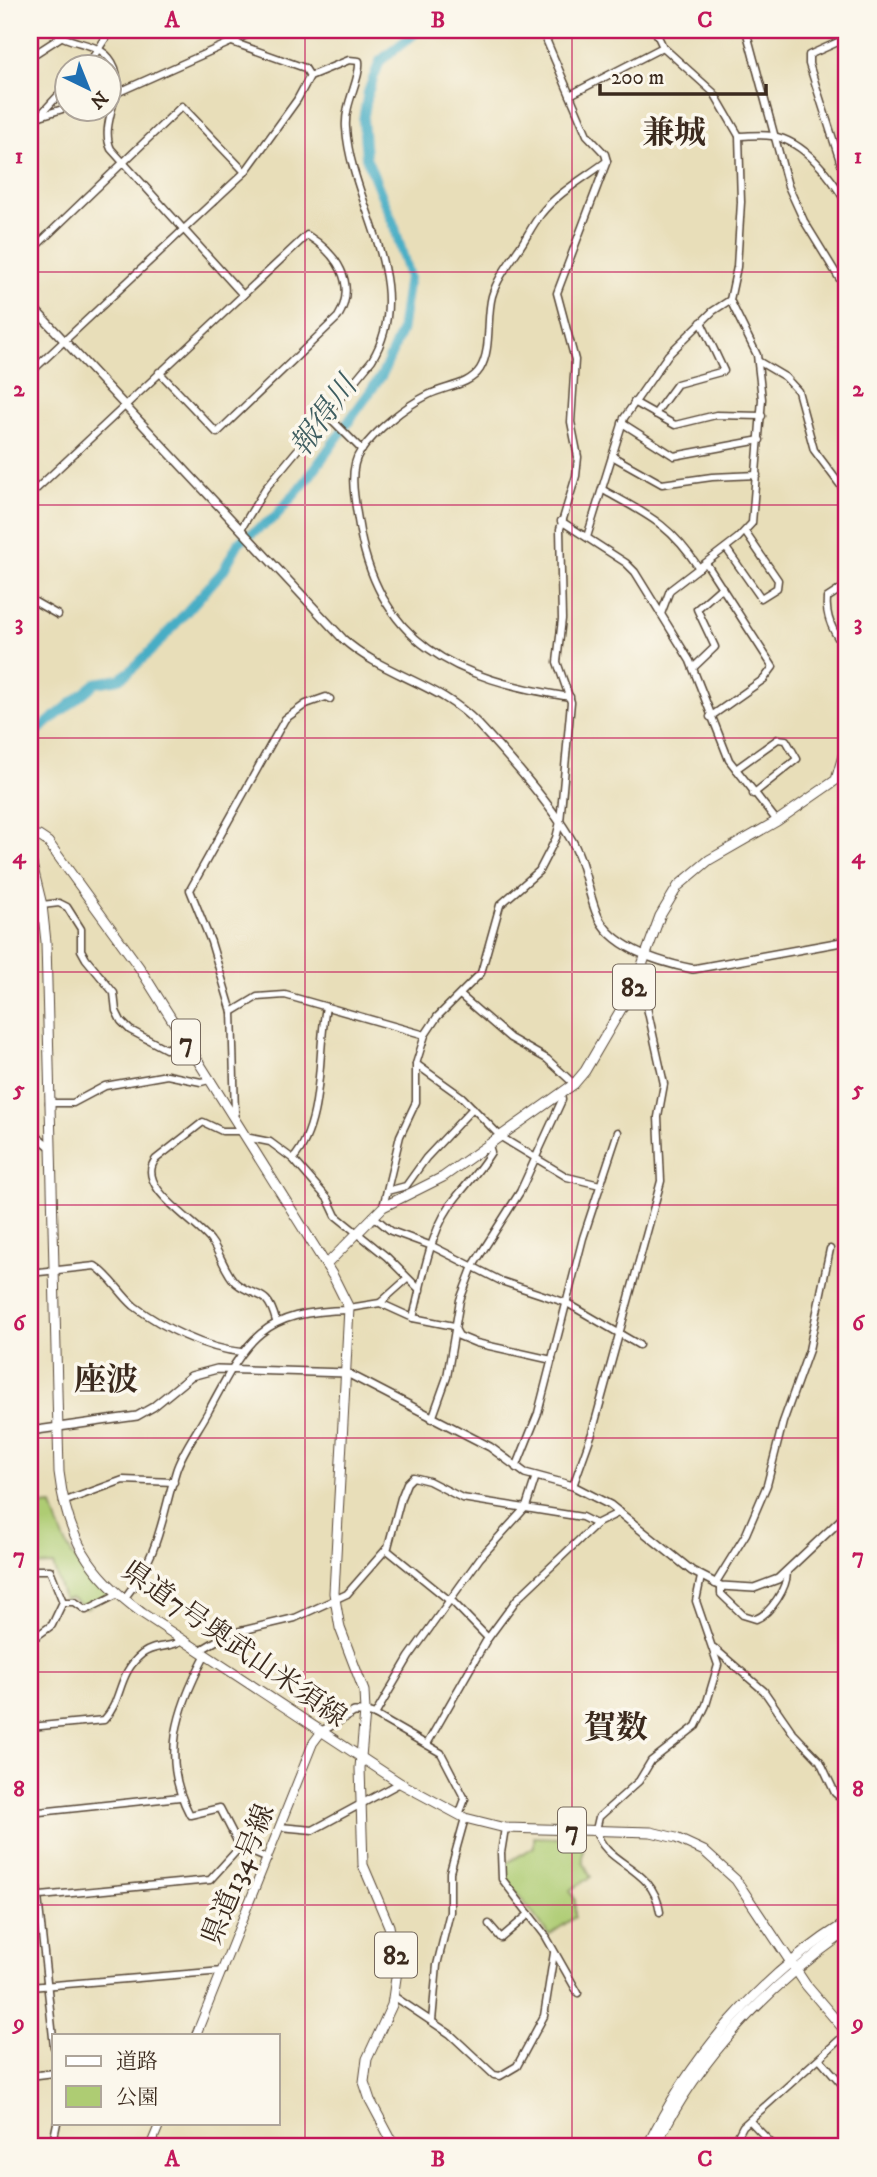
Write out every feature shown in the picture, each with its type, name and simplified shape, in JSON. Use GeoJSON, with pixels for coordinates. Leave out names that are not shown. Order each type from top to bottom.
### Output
{"type":"FeatureCollection","features":[{"type":"Feature","properties":{"kind":"main road","name":"82"},"geometry":{"type":"LineString","coordinates":[[326,1265],[373,1216],[407,1189],[443,1177],[574,1084],[585,1071],[634,987],[665,905],[678,886],[709,860],[777,821],[836,780],[847,742]]}},
{"type":"Feature","properties":{"kind":"main road","name":"県道7号奥武山米須線"},"geometry":{"type":"LineString","coordinates":[[30,836],[39,836],[48,842],[138,967],[326,1265],[349,1309],[334,1600],[340,1628],[370,1713],[360,1756]]}},
{"type":"Feature","properties":{"kind":"main road","name":"県道7号奥武山米須線"},"geometry":{"type":"LineString","coordinates":[[30,856],[42,905],[46,942],[58,1428],[63,1502],[83,1554],[121,1597],[182,1640],[400,1783],[462,1816],[505,1828],[659,1833],[704,1852],[740,1885],[817,1999],[847,2033]]}},
{"type":"Feature","properties":{"kind":"main road","name":"県道134号線"},"geometry":{"type":"LineString","coordinates":[[195,2034],[313,1743],[322,1731]]}},
{"type":"Feature","properties":{"kind":"main road","name":"82"},"geometry":{"type":"LineString","coordinates":[[360,1756],[363,1865],[392,1935],[397,1971],[395,1997],[370,2052],[364,2074],[370,2100],[394,2147]]}},
{"type":"Feature","properties":{"kind":"main road"},"geometry":{"type":"LineString","coordinates":[[647,2147],[677,2091],[736,2014],[847,1922]]}},
{"type":"Feature","properties":{"kind":"main road"},"geometry":{"type":"LineString","coordinates":[[655,2147],[684,2094],[707,2060],[754,2006],[793,1965],[847,1931]]}},
{"type":"Feature","properties":{"kind":"main road"},"geometry":{"type":"LineString","coordinates":[[150,2147],[160,2124]]}},
{"type":"Feature","properties":{"kind":"street"},"geometry":{"type":"LineString","coordinates":[[52,30],[61,37],[102,49],[104,52]]}},
{"type":"Feature","properties":{"kind":"street"},"geometry":{"type":"LineString","coordinates":[[99,52],[111,30]]}},
{"type":"Feature","properties":{"kind":"street"},"geometry":{"type":"LineString","coordinates":[[122,91],[258,30]]}},
{"type":"Feature","properties":{"kind":"street"},"geometry":{"type":"LineString","coordinates":[[383,1207],[400,1136],[416,1102],[416,1064],[425,1035],[437,1017],[485,966],[500,905],[538,871],[556,838],[560,822],[570,697],[557,662],[562,618],[559,556],[561,522],[576,476],[578,457],[571,422],[575,360],[557,293],[607,161],[605,154],[587,135],[542,30]]}},
{"type":"Feature","properties":{"kind":"street"},"geometry":{"type":"LineString","coordinates":[[655,30],[663,47],[714,93],[739,136],[741,202],[737,267],[730,300],[758,360],[762,416],[753,517],[745,532],[670,590],[661,614]]}},
{"type":"Feature","properties":{"kind":"street"},"geometry":{"type":"LineString","coordinates":[[746,30],[772,136],[794,200],[847,291]]}},
{"type":"Feature","properties":{"kind":"street"},"geometry":{"type":"LineString","coordinates":[[30,57],[61,37]]}},
{"type":"Feature","properties":{"kind":"street"},"geometry":{"type":"LineString","coordinates":[[847,38],[809,55],[809,64],[847,183]]}},
{"type":"Feature","properties":{"kind":"street"},"geometry":{"type":"LineString","coordinates":[[232,42],[305,68],[310,76]]}},
{"type":"Feature","properties":{"kind":"street"},"geometry":{"type":"LineString","coordinates":[[570,94],[663,47]]}},
{"type":"Feature","properties":{"kind":"street"},"geometry":{"type":"LineString","coordinates":[[30,373],[245,172],[297,100],[310,76],[349,60],[359,61],[346,109],[346,127],[388,288],[386,325],[379,348],[329,417],[265,489],[241,529]]}},
{"type":"Feature","properties":{"kind":"street"},"geometry":{"type":"LineString","coordinates":[[35,119],[52,101]]}},
{"type":"Feature","properties":{"kind":"street"},"geometry":{"type":"LineString","coordinates":[[30,105],[35,119]]}},
{"type":"Feature","properties":{"kind":"street"},"geometry":{"type":"LineString","coordinates":[[30,252],[183,106],[245,172]]}},
{"type":"Feature","properties":{"kind":"street"},"geometry":{"type":"LineString","coordinates":[[35,119],[52,113]]}},
{"type":"Feature","properties":{"kind":"street"},"geometry":{"type":"LineString","coordinates":[[110,122],[109,145],[243,295]]}},
{"type":"Feature","properties":{"kind":"street"},"geometry":{"type":"LineString","coordinates":[[739,136],[772,136],[794,146],[824,170],[847,204]]}},
{"type":"Feature","properties":{"kind":"street"},"geometry":{"type":"LineString","coordinates":[[570,697],[523,689],[461,669],[437,657],[410,635],[375,582],[363,555],[354,495],[355,468],[361,449],[405,409],[433,392],[470,379],[479,370],[485,354],[491,299],[505,270],[541,214],[607,161]]}},
{"type":"Feature","properties":{"kind":"street"},"geometry":{"type":"LineString","coordinates":[[30,495],[159,372],[307,235],[326,246],[337,259],[346,293],[345,306],[338,317],[217,433],[159,372]]}},
{"type":"Feature","properties":{"kind":"street"},"geometry":{"type":"LineString","coordinates":[[587,537],[622,423],[634,402],[668,355],[701,322],[730,300]]}},
{"type":"Feature","properties":{"kind":"street"},"geometry":{"type":"LineString","coordinates":[[30,304],[355,649],[384,667],[436,690],[465,711],[560,822],[580,857],[595,910],[606,930],[629,947],[645,954],[671,964],[706,969],[847,940]]}},
{"type":"Feature","properties":{"kind":"street"},"geometry":{"type":"LineString","coordinates":[[655,414],[677,384],[724,371],[701,322]]}},
{"type":"Feature","properties":{"kind":"street"},"geometry":{"type":"LineString","coordinates":[[758,360],[785,377],[799,391],[814,450],[847,494]]}},
{"type":"Feature","properties":{"kind":"street"},"geometry":{"type":"LineString","coordinates":[[634,402],[675,425],[716,415],[762,416]]}},
{"type":"Feature","properties":{"kind":"street"},"geometry":{"type":"LineString","coordinates":[[329,417],[361,449]]}},
{"type":"Feature","properties":{"kind":"street"},"geometry":{"type":"LineString","coordinates":[[622,423],[674,456],[760,440]]}},
{"type":"Feature","properties":{"kind":"street"},"geometry":{"type":"LineString","coordinates":[[612,456],[662,484],[712,477],[757,475]]}},
{"type":"Feature","properties":{"kind":"street"},"geometry":{"type":"LineString","coordinates":[[603,490],[649,515],[676,536],[699,568]]}},
{"type":"Feature","properties":{"kind":"street"},"geometry":{"type":"LineString","coordinates":[[561,522],[631,568],[693,668],[710,717],[736,769],[753,794],[777,821]]}},
{"type":"Feature","properties":{"kind":"street"},"geometry":{"type":"LineString","coordinates":[[726,548],[761,598],[777,589],[778,580],[745,532]]}},
{"type":"Feature","properties":{"kind":"street"},"geometry":{"type":"LineString","coordinates":[[706,563],[773,667],[764,679],[710,717]]}},
{"type":"Feature","properties":{"kind":"street"},"geometry":{"type":"LineString","coordinates":[[847,585],[827,598],[826,608],[836,635],[847,650]]}},
{"type":"Feature","properties":{"kind":"street"},"geometry":{"type":"LineString","coordinates":[[693,668],[715,647],[697,609],[722,587]]}},
{"type":"Feature","properties":{"kind":"street"},"geometry":{"type":"LineString","coordinates":[[30,599],[58,615]]}},
{"type":"Feature","properties":{"kind":"street"},"geometry":{"type":"LineString","coordinates":[[232,1115],[235,1113],[232,1012],[211,942],[190,898],[190,890],[285,719],[306,704],[326,697],[330,699]]}},
{"type":"Feature","properties":{"kind":"street"},"geometry":{"type":"LineString","coordinates":[[736,769],[778,739],[786,740],[797,759],[753,794]]}},
{"type":"Feature","properties":{"kind":"street"},"geometry":{"type":"LineString","coordinates":[[42,905],[59,903],[67,907],[81,929],[82,950],[86,960],[114,993],[116,1012],[130,1030],[166,1049],[184,1040]]}},
{"type":"Feature","properties":{"kind":"street"},"geometry":{"type":"LineString","coordinates":[[573,1486],[620,1331],[661,1181],[658,1117],[664,1084],[646,1003],[634,987]]}},
{"type":"Feature","properties":{"kind":"street"},"geometry":{"type":"LineString","coordinates":[[232,1012],[257,997],[285,995],[425,1035]]}},
{"type":"Feature","properties":{"kind":"street"},"geometry":{"type":"LineString","coordinates":[[460,995],[510,1038],[547,1059],[574,1084]]}},
{"type":"Feature","properties":{"kind":"street"},"geometry":{"type":"LineString","coordinates":[[293,1159],[307,1141],[313,1120],[326,1007]]}},
{"type":"Feature","properties":{"kind":"street"},"geometry":{"type":"LineString","coordinates":[[416,1064],[473,1108],[501,1137],[567,1177],[600,1185]]}},
{"type":"Feature","properties":{"kind":"street"},"geometry":{"type":"LineString","coordinates":[[49,1103],[73,1103],[104,1086],[167,1075],[201,1082],[209,1080]]}},
{"type":"Feature","properties":{"kind":"street"},"geometry":{"type":"LineString","coordinates":[[432,1419],[447,1377],[454,1326],[473,1266],[520,1192],[562,1100],[561,1095]]}},
{"type":"Feature","properties":{"kind":"street"},"geometry":{"type":"LineString","coordinates":[[387,1191],[407,1189],[426,1158],[473,1108]]}},
{"type":"Feature","properties":{"kind":"street"},"geometry":{"type":"LineString","coordinates":[[276,1321],[270,1301],[236,1283],[209,1238],[165,1199],[150,1174],[150,1165],[156,1159],[203,1122],[222,1131],[270,1142],[293,1159],[328,1199],[336,1216],[387,1257],[420,1290]]}},
{"type":"Feature","properties":{"kind":"street"},"geometry":{"type":"LineString","coordinates":[[30,1130],[50,1147]]}},
{"type":"Feature","properties":{"kind":"street"},"geometry":{"type":"LineString","coordinates":[[516,1468],[538,1413],[600,1185],[618,1132]]}},
{"type":"Feature","properties":{"kind":"street"},"geometry":{"type":"LineString","coordinates":[[413,1318],[432,1246],[458,1195],[468,1187],[491,1152],[489,1146]]}},
{"type":"Feature","properties":{"kind":"street"},"geometry":{"type":"LineString","coordinates":[[373,1216],[391,1231],[432,1246],[501,1281],[567,1303],[620,1331],[639,1345]]}},
{"type":"Feature","properties":{"kind":"street"},"geometry":{"type":"LineString","coordinates":[[787,1573],[787,1581],[768,1611],[756,1619],[743,1615],[721,1594],[718,1585],[746,1534],[767,1485],[783,1422],[809,1350],[831,1249]]}},
{"type":"Feature","properties":{"kind":"street"},"geometry":{"type":"LineString","coordinates":[[30,1273],[95,1266],[133,1305],[148,1315],[208,1344],[241,1352]]}},
{"type":"Feature","properties":{"kind":"street"},"geometry":{"type":"LineString","coordinates":[[63,1602],[75,1602],[86,1611],[121,1597],[147,1565],[157,1544],[177,1468],[241,1352],[276,1321],[305,1313],[380,1303],[407,1279]]}},
{"type":"Feature","properties":{"kind":"street"},"geometry":{"type":"LineString","coordinates":[[380,1303],[413,1318],[454,1326]]}},
{"type":"Feature","properties":{"kind":"street"},"geometry":{"type":"LineString","coordinates":[[454,1326],[459,1336],[477,1343],[552,1360]]}},
{"type":"Feature","properties":{"kind":"street"},"geometry":{"type":"LineString","coordinates":[[30,1431],[137,1416],[153,1407],[191,1376],[231,1368],[347,1373],[490,1447],[516,1468],[573,1486],[620,1512],[701,1577],[718,1585],[754,1588],[787,1573],[847,1514]]}},
{"type":"Feature","properties":{"kind":"street"},"geometry":{"type":"LineString","coordinates":[[370,1713],[488,1549],[526,1507],[536,1476]]}},
{"type":"Feature","properties":{"kind":"street"},"geometry":{"type":"LineString","coordinates":[[268,1859],[240,1847],[220,1808],[190,1815],[180,1797],[172,1760],[179,1717],[202,1653],[228,1634],[295,1618],[347,1594],[386,1549],[401,1498],[407,1483],[413,1477],[429,1481],[462,1498],[498,1506],[526,1507],[582,1517],[596,1524]]}},
{"type":"Feature","properties":{"kind":"street"},"geometry":{"type":"LineString","coordinates":[[63,1502],[123,1480],[174,1482]]}},
{"type":"Feature","properties":{"kind":"street"},"geometry":{"type":"LineString","coordinates":[[428,1744],[488,1638],[517,1599],[596,1524],[620,1512]]}},
{"type":"Feature","properties":{"kind":"street"},"geometry":{"type":"LineString","coordinates":[[386,1549],[450,1600],[488,1638]]}},
{"type":"Feature","properties":{"kind":"street"},"geometry":{"type":"LineString","coordinates":[[30,1570],[50,1570],[63,1602],[52,1626],[30,1641]]}},
{"type":"Feature","properties":{"kind":"street"},"geometry":{"type":"LineString","coordinates":[[660,1912],[653,1887],[606,1849],[596,1830],[599,1817],[639,1781],[651,1762],[696,1726],[718,1665],[696,1601],[701,1577]]}},
{"type":"Feature","properties":{"kind":"street"},"geometry":{"type":"LineString","coordinates":[[30,1727],[104,1720],[130,1665],[148,1650],[176,1645],[182,1640]]}},
{"type":"Feature","properties":{"kind":"street"},"geometry":{"type":"LineString","coordinates":[[712,1647],[764,1691],[793,1733],[820,1761],[835,1793],[845,1801]]}},
{"type":"Feature","properties":{"kind":"street"},"geometry":{"type":"LineString","coordinates":[[322,1731],[354,1712],[370,1713],[428,1744],[441,1754],[465,1799],[450,1872],[450,1912],[437,1965],[432,2021]]}},
{"type":"Feature","properties":{"kind":"street"},"geometry":{"type":"LineString","coordinates":[[279,1827],[313,1830],[400,1783]]}},
{"type":"Feature","properties":{"kind":"street"},"geometry":{"type":"LineString","coordinates":[[845,1801],[847,1785]]}},
{"type":"Feature","properties":{"kind":"street"},"geometry":{"type":"LineString","coordinates":[[30,1813],[180,1797]]}},
{"type":"Feature","properties":{"kind":"street"},"geometry":{"type":"LineString","coordinates":[[30,1822],[53,2034]]}},
{"type":"Feature","properties":{"kind":"street"},"geometry":{"type":"LineString","coordinates":[[505,1828],[500,1873],[578,1993]]}},
{"type":"Feature","properties":{"kind":"street"},"geometry":{"type":"LineString","coordinates":[[30,1897],[210,1880],[240,1847]]}},
{"type":"Feature","properties":{"kind":"street"},"geometry":{"type":"LineString","coordinates":[[489,1924],[501,1938],[528,1914]]}},
{"type":"Feature","properties":{"kind":"street"},"geometry":{"type":"LineString","coordinates":[[395,1997],[432,2021],[494,2075],[506,2074],[521,2060],[544,2016],[554,1953]]}},
{"type":"Feature","properties":{"kind":"street"},"geometry":{"type":"LineString","coordinates":[[30,1987],[223,1971]]}},
{"type":"Feature","properties":{"kind":"street"},"geometry":{"type":"LineString","coordinates":[[732,2147],[743,2126],[751,2122],[847,2033]]}},
{"type":"Feature","properties":{"kind":"street"},"geometry":{"type":"LineString","coordinates":[[820,2059],[847,2090]]}},
{"type":"Feature","properties":{"kind":"street"},"geometry":{"type":"LineString","coordinates":[[30,2076],[52,2073]]}},
{"type":"Feature","properties":{"kind":"street"},"geometry":{"type":"LineString","coordinates":[[751,2122],[775,2147]]}},
{"type":"Feature","properties":{"kind":"street"},"geometry":{"type":"LineString","coordinates":[[52,2147],[57,2124]]}},
{"type":"Feature","properties":{"kind":"green space"},"geometry":{"type":"Polygon","coordinates":[[[52,1505],[72,1555],[88,1576],[109,1595],[86,1608],[71,1598],[64,1600],[53,1565],[30,1566],[30,1507],[52,1505]]]}},
{"type":"Feature","properties":{"kind":"green space"},"geometry":{"type":"Polygon","coordinates":[[[534,1837],[579,1839],[583,1844],[583,1861],[591,1877],[570,1890],[575,1900],[575,1917],[549,1935],[506,1879],[505,1864],[534,1847],[534,1837]]]}},
{"type":"Feature","properties":{"kind":"waterway","name":"報得川"},"geometry":{"type":"LineString","coordinates":[[30,737],[96,683],[119,679],[155,647],[223,571],[239,542],[274,518],[306,481],[382,375],[401,332],[409,277],[395,228],[366,157],[363,120],[368,92],[380,61],[419,30]]}},
{"type":"Feature","properties":{"kind":"district","name":"兼城"},"geometry":{"type":"Point","coordinates":[674,132]}},
{"type":"Feature","properties":{"kind":"district","name":"座波"},"geometry":{"type":"Point","coordinates":[106,1379]}},
{"type":"Feature","properties":{"kind":"district","name":"賀数"},"geometry":{"type":"Point","coordinates":[616,1727]}}]}
